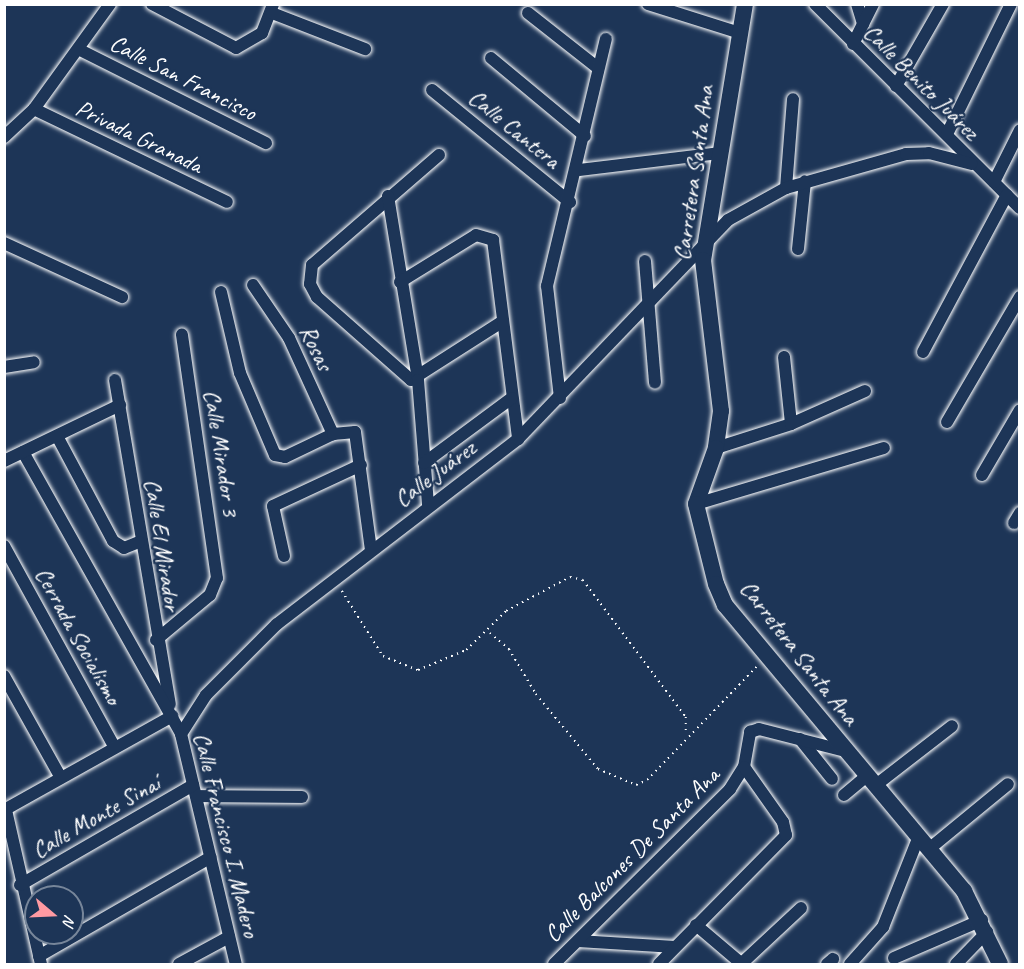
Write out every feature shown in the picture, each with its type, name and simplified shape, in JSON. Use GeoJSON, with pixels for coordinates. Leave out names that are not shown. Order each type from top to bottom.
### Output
{"type":"FeatureCollection","features":[{"type":"Feature","properties":{"kind":"main road","name":"Carretera Santa Ana"},"geometry":{"type":"LineString","coordinates":[[745,4],[706,237],[705,291],[721,411],[716,448],[696,504],[720,595],[845,751],[924,842],[985,926],[1000,964]]}},
{"type":"Feature","properties":{"kind":"street"},"geometry":{"type":"LineString","coordinates":[[4,137],[34,109],[80,50],[110,4]]}},
{"type":"Feature","properties":{"kind":"street"},"geometry":{"type":"LineString","coordinates":[[152,4],[242,48],[262,33],[272,9],[365,49]]}},
{"type":"Feature","properties":{"kind":"street","name":"Calle Benito Juárez"},"geometry":{"type":"LineString","coordinates":[[815,4],[853,44],[947,134],[972,164],[1020,208]]}},
{"type":"Feature","properties":{"kind":"street"},"geometry":{"type":"LineString","coordinates":[[856,4],[863,24]]}},
{"type":"Feature","properties":{"kind":"street"},"geometry":{"type":"LineString","coordinates":[[853,44],[873,4]]}},
{"type":"Feature","properties":{"kind":"street"},"geometry":{"type":"LineString","coordinates":[[896,86],[943,4]]}},
{"type":"Feature","properties":{"kind":"street"},"geometry":{"type":"LineString","coordinates":[[947,134],[1011,4]]}},
{"type":"Feature","properties":{"kind":"street"},"geometry":{"type":"LineString","coordinates":[[655,6],[740,33]]}},
{"type":"Feature","properties":{"kind":"street"},"geometry":{"type":"LineString","coordinates":[[528,13],[598,68]]}},
{"type":"Feature","properties":{"kind":"street"},"geometry":{"type":"LineString","coordinates":[[560,398],[547,286],[579,170],[598,68],[606,39]]}},
{"type":"Feature","properties":{"kind":"street","name":"Calle San Francisco"},"geometry":{"type":"LineString","coordinates":[[80,50],[266,143]]}},
{"type":"Feature","properties":{"kind":"street"},"geometry":{"type":"LineString","coordinates":[[491,58],[585,136]]}},
{"type":"Feature","properties":{"kind":"street","name":"Calle Cantera"},"geometry":{"type":"LineString","coordinates":[[432,90],[570,202]]}},
{"type":"Feature","properties":{"kind":"street"},"geometry":{"type":"LineString","coordinates":[[786,188],[793,99]]}},
{"type":"Feature","properties":{"kind":"street","name":"Privada Granada"},"geometry":{"type":"LineString","coordinates":[[34,109],[227,202]]}},
{"type":"Feature","properties":{"kind":"street"},"geometry":{"type":"LineString","coordinates":[[994,182],[1020,130]]}},
{"type":"Feature","properties":{"kind":"street","name":"Calle Benito Juárez"},"geometry":{"type":"LineString","coordinates":[[706,237],[786,188],[805,181],[918,152],[972,164]]}},
{"type":"Feature","properties":{"kind":"street","name":"Calle Cantera"},"geometry":{"type":"LineString","coordinates":[[579,170],[719,153]]}},
{"type":"Feature","properties":{"kind":"street"},"geometry":{"type":"LineString","coordinates":[[439,154],[388,196],[312,265],[310,284],[317,297],[404,377],[418,380],[500,323]]}},
{"type":"Feature","properties":{"kind":"street"},"geometry":{"type":"LineString","coordinates":[[798,249],[805,181]]}},
{"type":"Feature","properties":{"kind":"street"},"geometry":{"type":"LineString","coordinates":[[923,352],[1007,195]]}},
{"type":"Feature","properties":{"kind":"street"},"geometry":{"type":"LineString","coordinates":[[388,196],[400,282],[418,380],[428,505]]}},
{"type":"Feature","properties":{"kind":"street"},"geometry":{"type":"LineString","coordinates":[[400,282],[476,235],[489,236],[518,439]]}},
{"type":"Feature","properties":{"kind":"street","name":"Calle Juárez"},"geometry":{"type":"LineString","coordinates":[[181,734],[206,695],[242,658],[334,579],[428,505],[518,439],[648,305],[706,237]]}},
{"type":"Feature","properties":{"kind":"street"},"geometry":{"type":"LineString","coordinates":[[4,243],[122,297]]}},
{"type":"Feature","properties":{"kind":"street"},"geometry":{"type":"LineString","coordinates":[[645,261],[655,383]]}},
{"type":"Feature","properties":{"kind":"street","name":"Rosas"},"geometry":{"type":"LineString","coordinates":[[253,285],[289,338],[333,434]]}},
{"type":"Feature","properties":{"kind":"street"},"geometry":{"type":"LineString","coordinates":[[221,292],[240,373],[279,456],[333,434],[355,432],[362,465],[371,550]]}},
{"type":"Feature","properties":{"kind":"street"},"geometry":{"type":"LineString","coordinates":[[947,422],[1020,297]]}},
{"type":"Feature","properties":{"kind":"street","name":"Calle Mirador 3"},"geometry":{"type":"LineString","coordinates":[[156,640],[210,595],[217,578],[182,334]]}},
{"type":"Feature","properties":{"kind":"street"},"geometry":{"type":"LineString","coordinates":[[783,357],[792,424]]}},
{"type":"Feature","properties":{"kind":"street"},"geometry":{"type":"LineString","coordinates":[[4,367],[33,362]]}},
{"type":"Feature","properties":{"kind":"street","name":"Calle El Mirador"},"geometry":{"type":"LineString","coordinates":[[115,380],[139,542],[172,716]]}},
{"type":"Feature","properties":{"kind":"street"},"geometry":{"type":"LineString","coordinates":[[716,448],[792,424],[865,391]]}},
{"type":"Feature","properties":{"kind":"street"},"geometry":{"type":"LineString","coordinates":[[424,463],[512,398]]}},
{"type":"Feature","properties":{"kind":"street"},"geometry":{"type":"LineString","coordinates":[[4,461],[120,405]]}},
{"type":"Feature","properties":{"kind":"street"},"geometry":{"type":"LineString","coordinates":[[982,475],[1020,410]]}},
{"type":"Feature","properties":{"kind":"street"},"geometry":{"type":"LineString","coordinates":[[57,436],[117,545],[139,542]]}},
{"type":"Feature","properties":{"kind":"street"},"geometry":{"type":"LineString","coordinates":[[696,504],[884,448]]}},
{"type":"Feature","properties":{"kind":"street"},"geometry":{"type":"LineString","coordinates":[[23,452],[172,716],[60,776],[5,810],[20,885],[40,960],[211,857]]}},
{"type":"Feature","properties":{"kind":"street"},"geometry":{"type":"LineString","coordinates":[[284,556],[273,506],[362,465]]}},
{"type":"Feature","properties":{"kind":"street","name":"Cerrada Socialismo"},"geometry":{"type":"LineString","coordinates":[[4,546],[114,746]]}},
{"type":"Feature","properties":{"kind":"street"},"geometry":{"type":"LineString","coordinates":[[4,676],[60,776]]}},
{"type":"Feature","properties":{"kind":"street","name":"Calle Francisco I. Madero"},"geometry":{"type":"LineString","coordinates":[[172,716],[181,734],[236,964]]}},
{"type":"Feature","properties":{"kind":"street"},"geometry":{"type":"LineString","coordinates":[[844,795],[872,780],[952,726]]}},
{"type":"Feature","properties":{"kind":"street","name":"Calle Balcones De Santa Ana"},"geometry":{"type":"LineString","coordinates":[[554,964],[730,789],[744,767],[746,738],[752,730],[845,751]]}},
{"type":"Feature","properties":{"kind":"street"},"geometry":{"type":"LineString","coordinates":[[800,739],[832,779]]}},
{"type":"Feature","properties":{"kind":"street"},"geometry":{"type":"LineString","coordinates":[[659,964],[787,832],[744,767]]}},
{"type":"Feature","properties":{"kind":"street"},"geometry":{"type":"LineString","coordinates":[[850,964],[883,927],[924,842],[1008,784]]}},
{"type":"Feature","properties":{"kind":"street"},"geometry":{"type":"LineString","coordinates":[[195,791],[302,797]]}},
{"type":"Feature","properties":{"kind":"street","name":"Calle Monte Sinaí"},"geometry":{"type":"LineString","coordinates":[[20,885],[195,791]]}},
{"type":"Feature","properties":{"kind":"street"},"geometry":{"type":"LineString","coordinates":[[696,925],[741,964],[801,908]]}},
{"type":"Feature","properties":{"kind":"street"},"geometry":{"type":"LineString","coordinates":[[894,958],[985,926]]}},
{"type":"Feature","properties":{"kind":"street"},"geometry":{"type":"LineString","coordinates":[[956,964],[985,926]]}},
{"type":"Feature","properties":{"kind":"street"},"geometry":{"type":"LineString","coordinates":[[179,964],[229,937]]}},
{"type":"Feature","properties":{"kind":"street"},"geometry":{"type":"LineString","coordinates":[[578,941],[675,947]]}},
{"type":"Feature","properties":{"kind":"path"},"geometry":{"type":"LineString","coordinates":[[334,579],[383,656],[405,669],[418,670],[466,650],[489,632],[506,611],[570,577],[589,583],[686,717],[686,734]]}},
{"type":"Feature","properties":{"kind":"path"},"geometry":{"type":"LineString","coordinates":[[489,632],[509,649],[536,694],[598,769],[641,783],[686,734],[767,656]]}}]}
